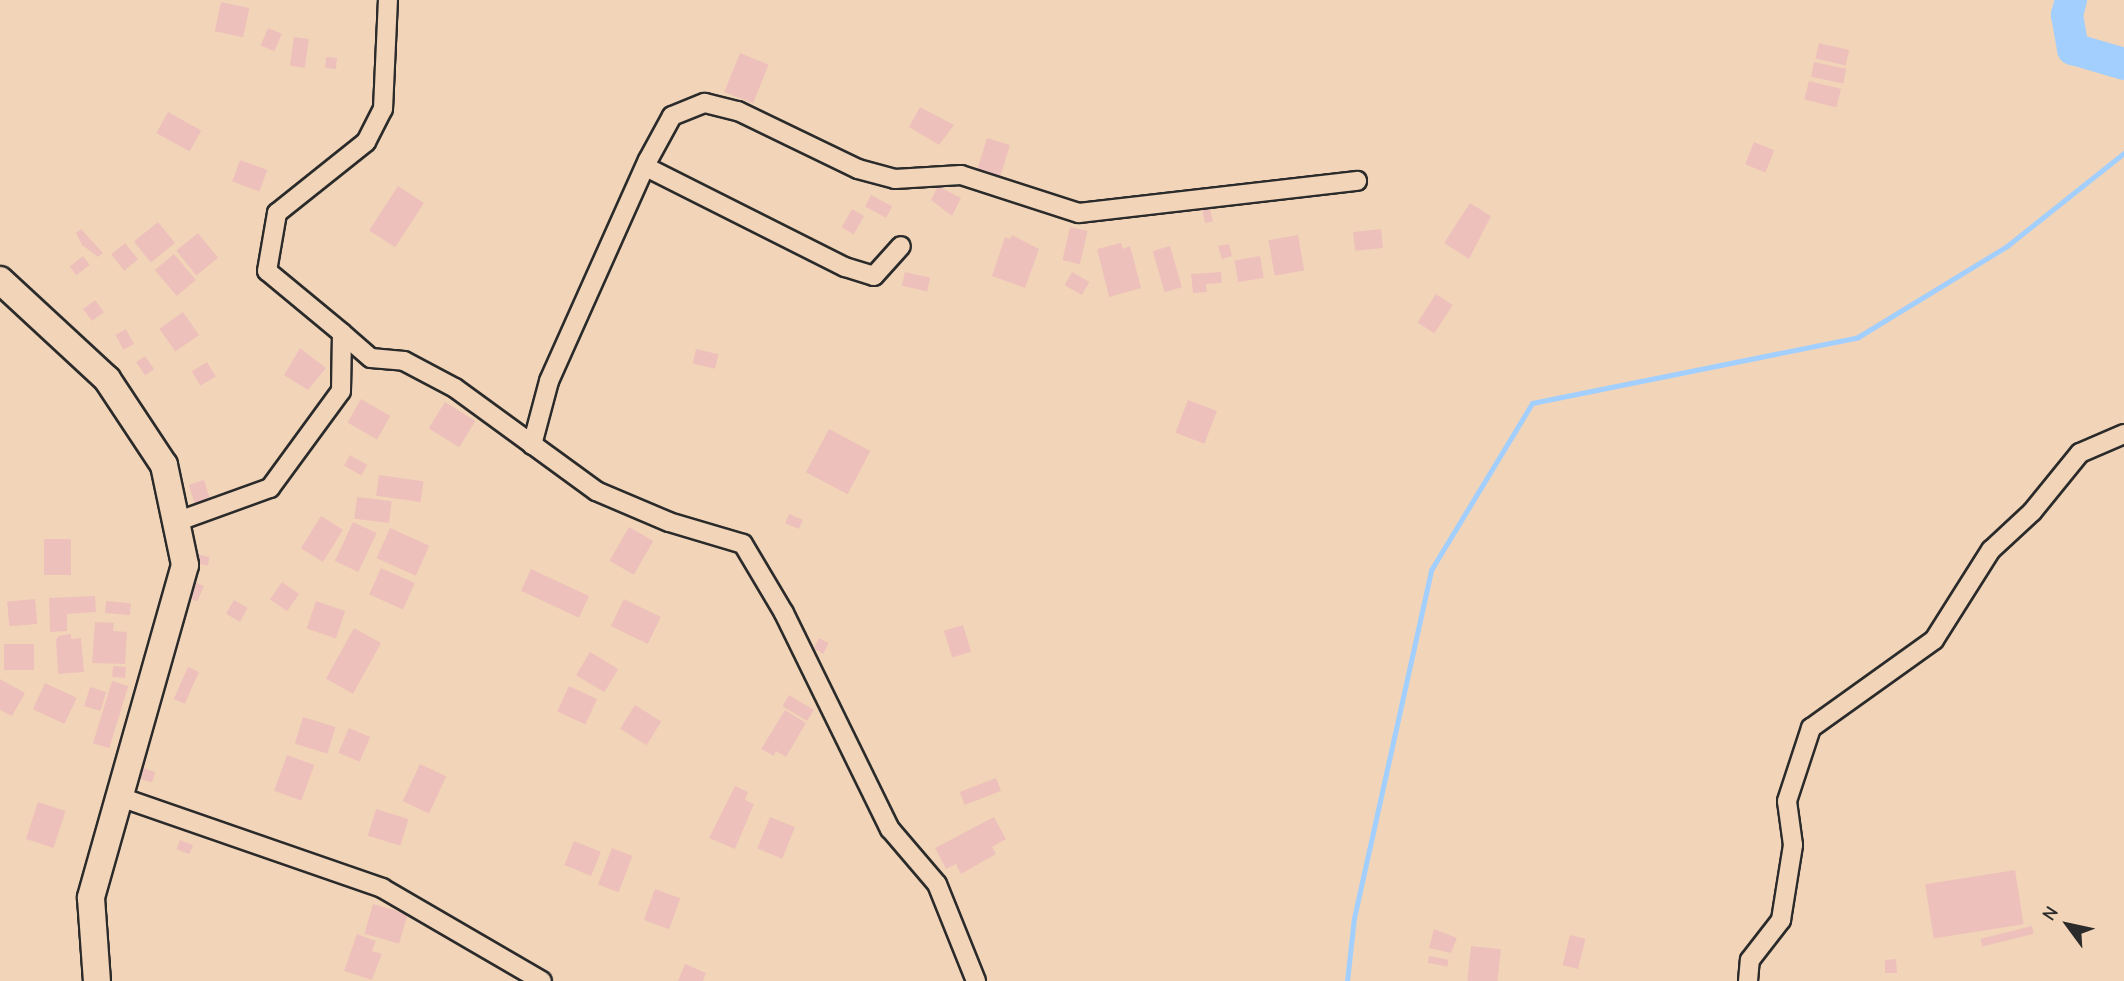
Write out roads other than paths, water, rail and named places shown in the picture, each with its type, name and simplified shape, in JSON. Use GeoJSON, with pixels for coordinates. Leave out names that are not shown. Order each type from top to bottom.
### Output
{"type":"FeatureCollection","features":[{"type":"Feature","properties":{"kind":"street"},"geometry":{"type":"LineString","coordinates":[[388,0],[383,109],[366,142],[277,213],[267,271],[371,358],[404,361],[455,388],[596,491],[669,522],[743,544],[784,613],[890,829],[937,884],[976,981]]}},
{"type":"Feature","properties":{"kind":"street"},"geometry":{"type":"LineString","coordinates":[[532,445],[549,382],[646,167],[672,116],[705,103],[738,111],[858,169],[895,179],[961,176],[1079,213],[1357,181]]}},
{"type":"Feature","properties":{"kind":"street"},"geometry":{"type":"LineString","coordinates":[[646,167],[845,267],[874,276],[901,246]]}},
{"type":"Feature","properties":{"kind":"street"},"geometry":{"type":"LineString","coordinates":[[0,280],[107,379],[164,465],[185,565],[117,796],[91,898],[97,981]]}},
{"type":"Feature","properties":{"kind":"street"},"geometry":{"type":"LineString","coordinates":[[176,522],[270,488],[341,391],[342,333]]}},
{"type":"Feature","properties":{"kind":"street"},"geometry":{"type":"LineString","coordinates":[[1748,981],[1750,960],[1781,920],[1793,845],[1787,801],[1811,728],[1934,640],[1991,550],[2032,512],[2080,453],[2124,434]]}},
{"type":"Feature","properties":{"kind":"street"},"geometry":{"type":"LineString","coordinates":[[117,796],[382,888],[542,981]]}},
{"type":"Feature","properties":{"kind":"waterway"},"geometry":{"type":"LineString","coordinates":[[2071,0],[2067,15],[2073,49],[2124,64]]}},
{"type":"Feature","properties":{"kind":"waterway"},"geometry":{"type":"LineString","coordinates":[[1347,981],[1354,918],[1431,570],[1532,403],[1858,337],[2007,246],[2124,153]]}}]}
